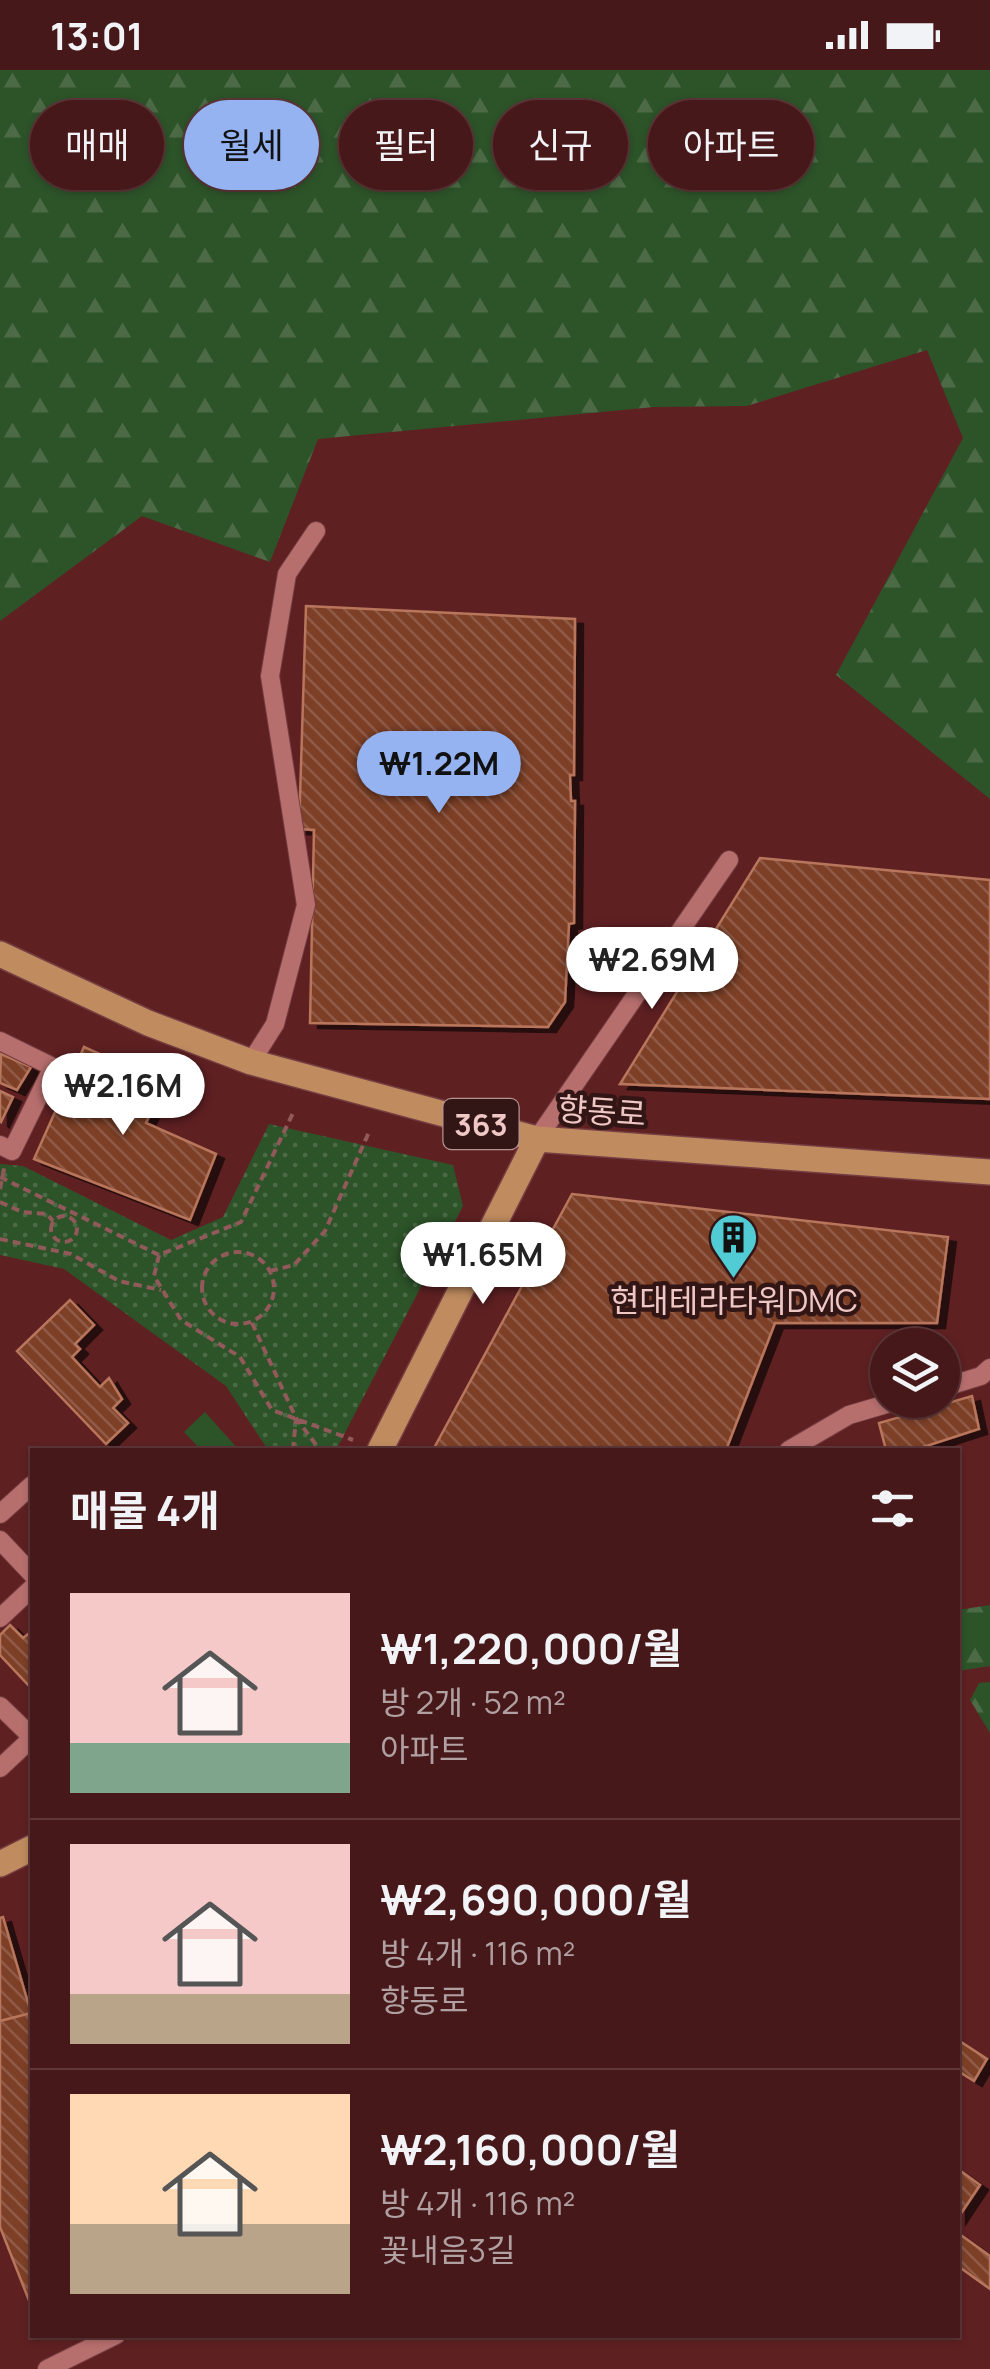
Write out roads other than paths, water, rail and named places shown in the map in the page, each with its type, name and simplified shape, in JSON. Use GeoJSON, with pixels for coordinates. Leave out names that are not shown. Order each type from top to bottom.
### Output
{"type":"FeatureCollection","features":[{"type":"Feature","properties":{"kind":"main road","name":"향동로"},"geometry":{"type":"LineString","coordinates":[[0,954],[148,1023],[250,1062],[537,1138],[990,1172]]}},
{"type":"Feature","properties":{"kind":"main road"},"geometry":{"type":"LineString","coordinates":[[381,1448],[537,1138]]}},
{"type":"Feature","properties":{"kind":"main road"},"geometry":{"type":"LineString","coordinates":[[0,1864],[30,1849]]}},
{"type":"Feature","properties":{"kind":"street"},"geometry":{"type":"LineString","coordinates":[[250,1062],[275,1024],[306,905],[270,676],[287,574],[316,531]]}},
{"type":"Feature","properties":{"kind":"street"},"geometry":{"type":"LineString","coordinates":[[537,1138],[729,860]]}},
{"type":"Feature","properties":{"kind":"street"},"geometry":{"type":"LineString","coordinates":[[0,1040],[53,1066],[6,1148]]}},
{"type":"Feature","properties":{"kind":"street"},"geometry":{"type":"LineString","coordinates":[[960,1382],[981,1376],[990,1368]]}},
{"type":"Feature","properties":{"kind":"street"},"geometry":{"type":"LineString","coordinates":[[792,1448],[848,1415],[870,1409]]}},
{"type":"Feature","properties":{"kind":"street"},"geometry":{"type":"LineString","coordinates":[[0,1514],[30,1486]]}},
{"type":"Feature","properties":{"kind":"street"},"geometry":{"type":"LineString","coordinates":[[0,1540],[25,1553]]}},
{"type":"Feature","properties":{"kind":"street"},"geometry":{"type":"LineString","coordinates":[[0,1618],[30,1590]]}},
{"type":"Feature","properties":{"kind":"street"},"geometry":{"type":"LineString","coordinates":[[0,1706],[30,1735]]}},
{"type":"Feature","properties":{"kind":"street"},"geometry":{"type":"LineString","coordinates":[[0,1768],[30,1739]]}},
{"type":"Feature","properties":{"kind":"street"},"geometry":{"type":"LineString","coordinates":[[47,2369],[110,2338]]}},
{"type":"Feature","properties":{"kind":"place","name":"현대테라타워DMC"},"geometry":{"type":"Point","coordinates":[734,1280]}}]}
